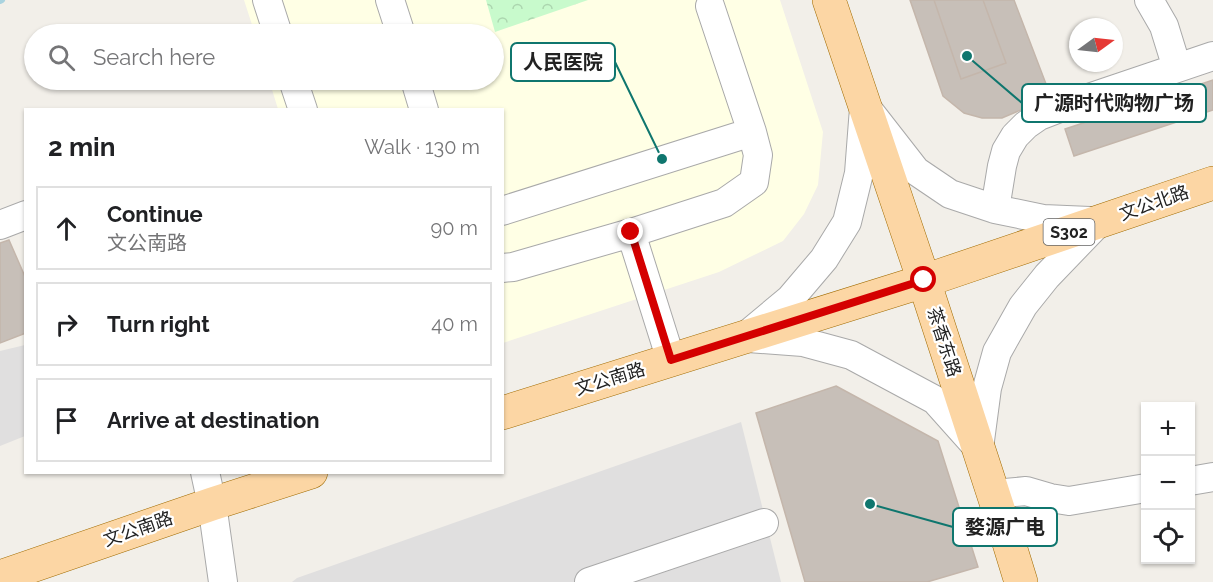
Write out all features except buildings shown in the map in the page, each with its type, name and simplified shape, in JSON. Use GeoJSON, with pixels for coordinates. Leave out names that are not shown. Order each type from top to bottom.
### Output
{"type":"FeatureCollection","features":[{"type":"Feature","properties":{"kind":"main road","name":"茶香东路"},"geometry":{"type":"LineString","coordinates":[[829,0],[924,280],[1021,582]]}},
{"type":"Feature","properties":{"kind":"main road","name":"文公北路"},"geometry":{"type":"LineString","coordinates":[[924,280],[1213,183]]}},
{"type":"Feature","properties":{"kind":"main road","name":"文公南路"},"geometry":{"type":"LineString","coordinates":[[504,412],[924,280]]}},
{"type":"Feature","properties":{"kind":"main road","name":"文公南路"},"geometry":{"type":"LineString","coordinates":[[0,577],[208,488],[298,474]]}},
{"type":"Feature","properties":{"kind":"street"},"geometry":{"type":"LineString","coordinates":[[267,0],[275,24]]}},
{"type":"Feature","properties":{"kind":"street"},"geometry":{"type":"LineString","coordinates":[[390,0],[398,24]]}},
{"type":"Feature","properties":{"kind":"street"},"geometry":{"type":"LineString","coordinates":[[1149,0],[1164,26],[1177,68]]}},
{"type":"Feature","properties":{"kind":"street"},"geometry":{"type":"LineString","coordinates":[[504,268],[724,203],[754,182],[758,155],[710,6]]}},
{"type":"Feature","properties":{"kind":"street"},"geometry":{"type":"LineString","coordinates":[[995,209],[1006,151],[1015,136],[1026,125],[1039,116],[1065,106],[1213,56]]}},
{"type":"Feature","properties":{"kind":"street"},"geometry":{"type":"LineString","coordinates":[[296,90],[302,108]]}},
{"type":"Feature","properties":{"kind":"street"},"geometry":{"type":"LineString","coordinates":[[418,90],[423,108]]}},
{"type":"Feature","properties":{"kind":"street"},"geometry":{"type":"LineString","coordinates":[[864,103],[916,171],[950,194],[995,209],[1043,219],[1099,222]]}},
{"type":"Feature","properties":{"kind":"street"},"geometry":{"type":"LineString","coordinates":[[743,337],[790,299],[824,259],[847,222],[860,173],[864,103]]}},
{"type":"Feature","properties":{"kind":"street"},"geometry":{"type":"LineString","coordinates":[[504,210],[752,132]]}},
{"type":"Feature","properties":{"kind":"street"},"geometry":{"type":"LineString","coordinates":[[0,225],[24,216]]}},
{"type":"Feature","properties":{"kind":"street"},"geometry":{"type":"LineString","coordinates":[[979,448],[987,387],[997,352],[1023,306],[1047,276],[1099,222]]}},
{"type":"Feature","properties":{"kind":"street"},"geometry":{"type":"LineString","coordinates":[[631,232],[671,360]]}},
{"type":"Feature","properties":{"kind":"street"},"geometry":{"type":"LineString","coordinates":[[743,337],[803,342],[851,355],[935,400],[979,448]]}},
{"type":"Feature","properties":{"kind":"street"},"geometry":{"type":"LineString","coordinates":[[1195,480],[1213,477]]}},
{"type":"Feature","properties":{"kind":"street"},"geometry":{"type":"LineString","coordinates":[[208,488],[223,582]]}},
{"type":"Feature","properties":{"kind":"street"},"geometry":{"type":"LineString","coordinates":[[994,494],[1026,491],[1069,501],[1141,489]]}},
{"type":"Feature","properties":{"kind":"street"},"geometry":{"type":"LineString","coordinates":[[589,582],[764,523]]}},
{"type":"Feature","properties":{"kind":"shaded area"},"geometry":{"type":"Polygon","coordinates":[[[244,0],[780,0],[823,132],[818,185],[804,214],[783,241],[719,272],[504,343],[504,108],[278,108],[272,90],[504,90],[504,24],[252,24],[244,0]]]}},
{"type":"Feature","properties":{"kind":"shaded area"},"geometry":{"type":"Polygon","coordinates":[[[24,345],[24,436],[0,446],[0,351],[24,345]]]}},
{"type":"Feature","properties":{"kind":"shaded area"},"geometry":{"type":"Polygon","coordinates":[[[741,422],[781,582],[292,582],[297,578],[741,422]]]}},
{"type":"Feature","properties":{"kind":"green space"},"geometry":{"type":"Polygon","coordinates":[[[486,0],[588,0],[504,29],[504,24],[493,24],[486,0]]]}},
{"type":"Feature","properties":{"kind":"place","name":"广源时代购物广场"},"geometry":{"type":"Point","coordinates":[967,56]}},
{"type":"Feature","properties":{"kind":"place","name":"人民医院"},"geometry":{"type":"Point","coordinates":[662,159]}},
{"type":"Feature","properties":{"kind":"place","name":"婺源广电"},"geometry":{"type":"Point","coordinates":[870,504]}},
{"type":"Feature","properties":{"kind":"route"},"geometry":{"type":"LineString","coordinates":[[631,232],[671,360],[924,280]]}}]}
